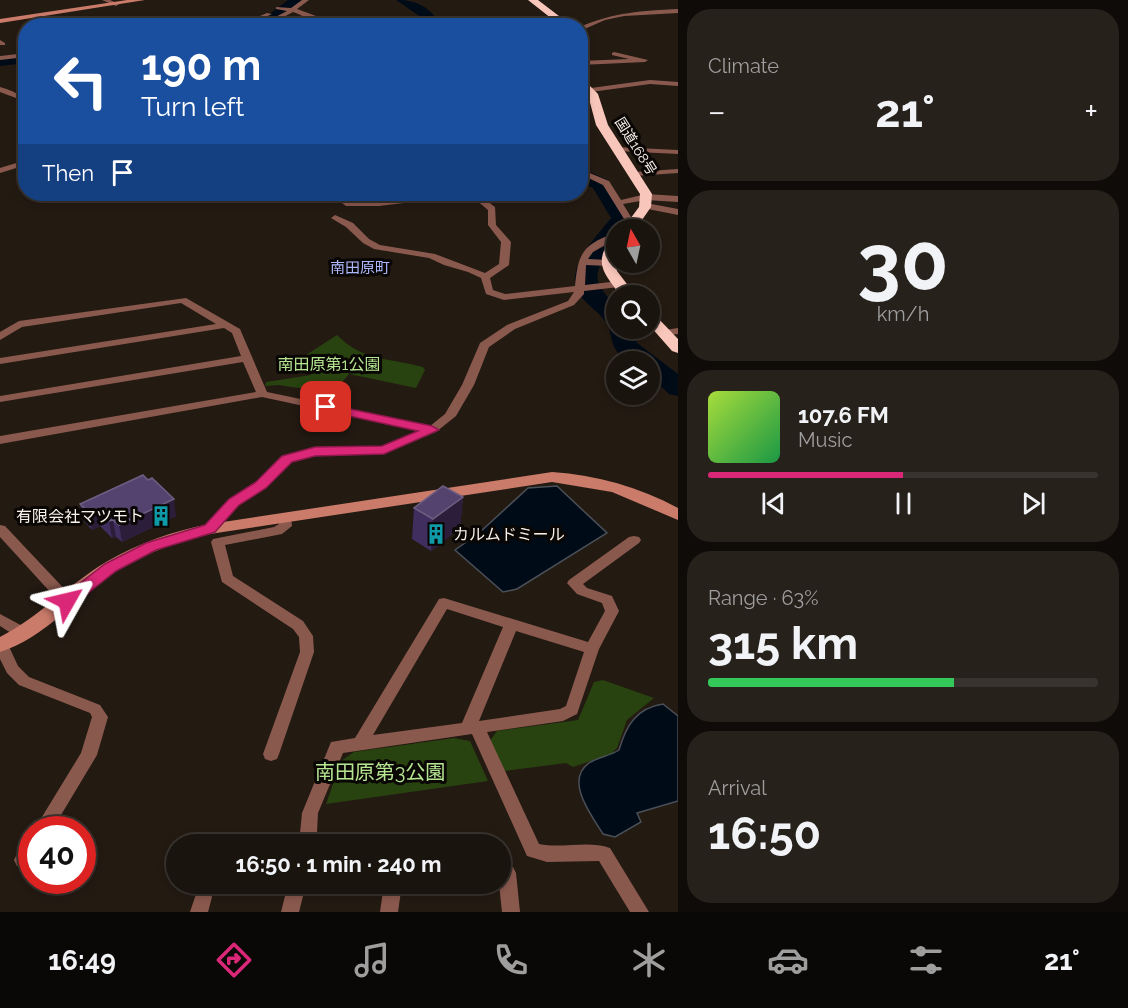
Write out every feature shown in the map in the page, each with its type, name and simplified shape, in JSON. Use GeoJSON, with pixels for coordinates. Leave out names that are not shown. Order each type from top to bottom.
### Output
{"type":"FeatureCollection","features":[{"type":"Feature","properties":{"kind":"highway"},"geometry":{"type":"LineString","coordinates":[[532,0],[557,18]]}},
{"type":"Feature","properties":{"kind":"highway"},"geometry":{"type":"LineString","coordinates":[[588,87],[591,90]]}},
{"type":"Feature","properties":{"kind":"highway","name":"国道168号"},"geometry":{"type":"LineString","coordinates":[[591,90],[602,125],[634,174],[646,201]]}},
{"type":"Feature","properties":{"kind":"highway"},"geometry":{"type":"LineString","coordinates":[[635,219],[646,201]]}},
{"type":"Feature","properties":{"kind":"highway"},"geometry":{"type":"LineString","coordinates":[[611,273],[619,284]]}},
{"type":"Feature","properties":{"kind":"highway"},"geometry":{"type":"LineString","coordinates":[[671,332],[678,348]]}},
{"type":"Feature","properties":{"kind":"street"},"geometry":{"type":"LineString","coordinates":[[105,0],[116,4]]}},
{"type":"Feature","properties":{"kind":"street"},"geometry":{"type":"LineString","coordinates":[[20,18],[141,0]]}},
{"type":"Feature","properties":{"kind":"street"},"geometry":{"type":"LineString","coordinates":[[277,18],[306,0]]}},
{"type":"Feature","properties":{"kind":"street"},"geometry":{"type":"LineString","coordinates":[[273,2],[279,5],[278,8]]}},
{"type":"Feature","properties":{"kind":"street"},"geometry":{"type":"LineString","coordinates":[[256,18],[278,8],[293,10],[315,18]]}},
{"type":"Feature","properties":{"kind":"street"},"geometry":{"type":"LineString","coordinates":[[588,26],[624,14],[678,11]]}},
{"type":"Feature","properties":{"kind":"street"},"geometry":{"type":"LineString","coordinates":[[0,21],[18,18]]}},
{"type":"Feature","properties":{"kind":"street"},"geometry":{"type":"LineString","coordinates":[[588,63],[645,60],[614,54]]}},
{"type":"Feature","properties":{"kind":"street"},"geometry":{"type":"LineString","coordinates":[[0,58],[18,56]]}},
{"type":"Feature","properties":{"kind":"street"},"geometry":{"type":"LineString","coordinates":[[0,64],[18,62]]}},
{"type":"Feature","properties":{"kind":"street"},"geometry":{"type":"LineString","coordinates":[[591,90],[650,82],[678,84]]}},
{"type":"Feature","properties":{"kind":"street"},"geometry":{"type":"LineString","coordinates":[[0,89],[18,97]]}},
{"type":"Feature","properties":{"kind":"street"},"geometry":{"type":"LineString","coordinates":[[618,149],[678,152]]}},
{"type":"Feature","properties":{"kind":"street"},"geometry":{"type":"LineString","coordinates":[[0,171],[18,165]]}},
{"type":"Feature","properties":{"kind":"street"},"geometry":{"type":"LineString","coordinates":[[634,174],[678,171]]}},
{"type":"Feature","properties":{"kind":"street"},"geometry":{"type":"LineString","coordinates":[[588,175],[606,183],[626,219]]}},
{"type":"Feature","properties":{"kind":"street"},"geometry":{"type":"LineString","coordinates":[[618,203],[678,199]]}},
{"type":"Feature","properties":{"kind":"street"},"geometry":{"type":"LineString","coordinates":[[346,203],[396,201]]}},
{"type":"Feature","properties":{"kind":"street"},"geometry":{"type":"LineString","coordinates":[[482,201],[492,209],[492,225],[506,242],[504,265],[485,277]]}},
{"type":"Feature","properties":{"kind":"street"},"geometry":{"type":"LineString","coordinates":[[646,201],[678,212]]}},
{"type":"Feature","properties":{"kind":"street"},"geometry":{"type":"LineString","coordinates":[[335,219],[348,222],[362,237],[377,247],[432,255],[448,264],[471,267],[485,277],[489,292],[504,297],[619,284]]}},
{"type":"Feature","properties":{"kind":"street"},"geometry":{"type":"LineString","coordinates":[[210,529],[234,502],[261,485],[287,459],[315,452],[384,450],[432,430],[450,416],[468,385],[484,345],[511,327],[572,303],[579,294],[582,262],[589,250],[606,241]]}},
{"type":"Feature","properties":{"kind":"street"},"geometry":{"type":"LineString","coordinates":[[582,262],[606,263]]}},
{"type":"Feature","properties":{"kind":"street"},"geometry":{"type":"LineString","coordinates":[[0,337],[19,324],[183,300],[236,331],[262,394]]}},
{"type":"Feature","properties":{"kind":"street"},"geometry":{"type":"LineString","coordinates":[[0,361],[227,325]]}},
{"type":"Feature","properties":{"kind":"street"},"geometry":{"type":"LineString","coordinates":[[0,399],[248,358]]}},
{"type":"Feature","properties":{"kind":"street"},"geometry":{"type":"LineString","coordinates":[[0,440],[262,394],[432,430]]}},
{"type":"Feature","properties":{"kind":"street"},"geometry":{"type":"LineString","coordinates":[[51,816],[88,755],[100,717],[95,709],[24,681],[12,669],[1,645],[23,633],[111,567],[151,547],[210,529],[552,477],[574,478],[621,488],[651,499],[678,515]]}},
{"type":"Feature","properties":{"kind":"street"},"geometry":{"type":"LineString","coordinates":[[271,754],[307,652],[306,636],[298,625],[227,579],[218,542],[277,531],[286,526],[285,517]]}},
{"type":"Feature","properties":{"kind":"street"},"geometry":{"type":"LineString","coordinates":[[0,529],[67,601]]}},
{"type":"Feature","properties":{"kind":"street"},"geometry":{"type":"LineString","coordinates":[[308,834],[310,813],[337,747],[562,715],[572,710],[592,649],[612,611],[607,600],[582,591],[574,583],[634,540]]}},
{"type":"Feature","properties":{"kind":"street"},"geometry":{"type":"LineString","coordinates":[[360,743],[444,603],[592,649]]}},
{"type":"Feature","properties":{"kind":"street"},"geometry":{"type":"LineString","coordinates":[[0,619],[23,633]]}},
{"type":"Feature","properties":{"kind":"street"},"geometry":{"type":"LineString","coordinates":[[511,625],[472,727],[533,850],[541,855],[587,851],[604,854],[640,912]]}},
{"type":"Feature","properties":{"kind":"street"},"geometry":{"type":"LineString","coordinates":[[290,912],[294,894]]}},
{"type":"Feature","properties":{"kind":"street"},"geometry":{"type":"LineString","coordinates":[[389,912],[392,894]]}},
{"type":"Feature","properties":{"kind":"street"},"geometry":{"type":"LineString","coordinates":[[509,894],[511,912]]}},
{"type":"Feature","properties":{"kind":"green space","name":"南田原第1公園"},"geometry":{"type":"Polygon","coordinates":[[[337,335],[356,350],[366,354],[423,367],[425,370],[416,388],[349,374],[333,393],[278,385],[265,386],[266,382],[311,375],[303,357],[337,335]]]}},
{"type":"Feature","properties":{"kind":"green space"},"geometry":{"type":"Polygon","coordinates":[[[603,680],[654,698],[627,720],[617,748],[611,754],[573,767],[566,763],[504,771],[489,742],[497,731],[578,720],[594,682],[603,680]]]}},
{"type":"Feature","properties":{"kind":"green space","name":"南田原第3公園"},"geometry":{"type":"Polygon","coordinates":[[[454,738],[470,741],[488,781],[326,804],[341,761],[354,752],[454,738]]]}},
{"type":"Feature","properties":{"kind":"water"},"geometry":{"type":"Polygon","coordinates":[[[557,486],[607,533],[517,589],[503,592],[455,550],[479,533],[528,488],[557,486]]]}},
{"type":"Feature","properties":{"kind":"water"},"geometry":{"type":"Polygon","coordinates":[[[663,704],[678,716],[678,801],[637,813],[641,822],[615,837],[603,834],[582,798],[579,779],[582,770],[589,763],[619,750],[625,733],[639,714],[663,704]]]}},
{"type":"Feature","properties":{"kind":"building"},"geometry":{"type":"Polygon","coordinates":[[[143,475],[148,480],[152,478],[174,499],[119,525],[113,520],[109,521],[97,509],[89,513],[80,504],[143,475]]]}},
{"type":"Feature","properties":{"kind":"building"},"geometry":{"type":"Polygon","coordinates":[[[443,486],[463,497],[433,519],[414,508],[443,486]]]}},
{"type":"Feature","properties":{"kind":"waterway"},"geometry":{"type":"LineString","coordinates":[[271,18],[297,0]]}},
{"type":"Feature","properties":{"kind":"waterway"},"geometry":{"type":"LineString","coordinates":[[403,0],[427,14],[429,18]]}},
{"type":"Feature","properties":{"kind":"waterway"},"geometry":{"type":"LineString","coordinates":[[0,61],[18,59]]}},
{"type":"Feature","properties":{"kind":"waterway"},"geometry":{"type":"LineString","coordinates":[[588,178],[601,184],[621,218],[595,254],[586,275],[586,284],[590,293],[606,309]]}},
{"type":"Feature","properties":{"kind":"waterway"},"geometry":{"type":"LineString","coordinates":[[622,339],[631,351]]}},
{"type":"Feature","properties":{"kind":"waterway"},"geometry":{"type":"LineString","coordinates":[[660,372],[678,388]]}},
{"type":"Feature","properties":{"kind":"place","name":"有限会社マツモト"},"geometry":{"type":"Point","coordinates":[161,516]}},
{"type":"Feature","properties":{"kind":"place","name":"カルムドミール"},"geometry":{"type":"Point","coordinates":[436,534]}},
{"type":"Feature","properties":{"kind":"district","name":"南田原町"},"geometry":{"type":"Point","coordinates":[360,268]}},
{"type":"Feature","properties":{"kind":"route"},"geometry":{"type":"LineString","coordinates":[[67,601],[111,567],[151,547],[210,529],[234,502],[261,485],[287,459],[315,452],[384,450],[432,430],[326,407]]}}]}
